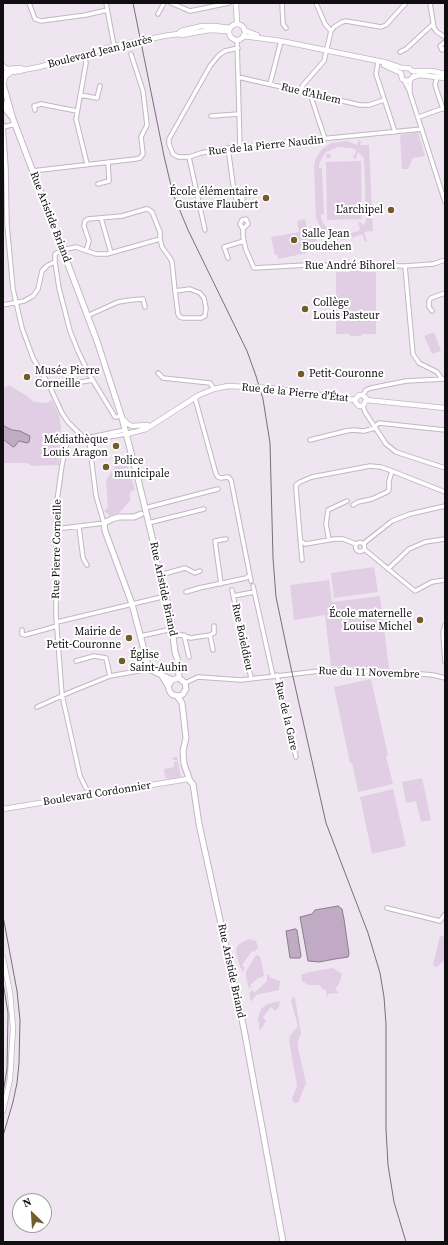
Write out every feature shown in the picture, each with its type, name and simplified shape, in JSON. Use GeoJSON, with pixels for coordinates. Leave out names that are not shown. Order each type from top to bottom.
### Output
{"type":"FeatureCollection","features":[{"type":"Feature","properties":{"kind":"main road","name":"Rue Aristide Briand"},"geometry":{"type":"LineString","coordinates":[[3,84],[14,121],[106,368],[122,417],[138,476],[166,596],[179,678]]}},
{"type":"Feature","properties":{"kind":"main road","name":"Rue Aristide Briand"},"geometry":{"type":"LineString","coordinates":[[3,107],[14,121]]}},
{"type":"Feature","properties":{"kind":"main road"},"geometry":{"type":"LineString","coordinates":[[144,506],[141,514],[134,517],[116,518],[104,523],[105,531],[132,604],[149,669],[172,680],[179,678],[185,683],[186,690],[183,694],[177,696],[170,692],[162,676]]}},
{"type":"Feature","properties":{"kind":"main road"},"geometry":{"type":"LineString","coordinates":[[141,514],[148,523]]}},
{"type":"Feature","properties":{"kind":"main road"},"geometry":{"type":"LineString","coordinates":[[168,686],[172,680]]}},
{"type":"Feature","properties":{"kind":"main road","name":"Rue Aristide Briand"},"geometry":{"type":"LineString","coordinates":[[183,694],[182,703],[186,738],[183,758],[184,764],[190,781],[193,784],[199,824],[244,1028],[283,1242]]}},
{"type":"Feature","properties":{"kind":"main road","name":"Rue Aristide Briand"},"geometry":{"type":"LineString","coordinates":[[177,696],[182,703]]}},
{"type":"Feature","properties":{"kind":"street"},"geometry":{"type":"LineString","coordinates":[[29,3],[34,19],[42,21],[86,15],[107,10]]}},
{"type":"Feature","properties":{"kind":"street"},"geometry":{"type":"LineString","coordinates":[[106,3],[114,46]]}},
{"type":"Feature","properties":{"kind":"street"},"geometry":{"type":"LineString","coordinates":[[158,14],[164,3]]}},
{"type":"Feature","properties":{"kind":"street"},"geometry":{"type":"LineString","coordinates":[[171,3],[190,11],[229,3]]}},
{"type":"Feature","properties":{"kind":"street"},"geometry":{"type":"LineString","coordinates":[[236,3],[237,24]]}},
{"type":"Feature","properties":{"kind":"street"},"geometry":{"type":"LineString","coordinates":[[282,3],[283,24],[286,28]]}},
{"type":"Feature","properties":{"kind":"street"},"geometry":{"type":"LineString","coordinates":[[316,3],[325,24],[331,31]]}},
{"type":"Feature","properties":{"kind":"street"},"geometry":{"type":"LineString","coordinates":[[300,91],[303,85],[324,61],[331,31],[338,24],[346,21],[378,27],[384,26],[406,3]]}},
{"type":"Feature","properties":{"kind":"street"},"geometry":{"type":"LineString","coordinates":[[430,3],[432,24],[445,41],[440,46],[442,50],[445,48]]}},
{"type":"Feature","properties":{"kind":"street"},"geometry":{"type":"LineString","coordinates":[[237,24],[244,30],[268,39]]}},
{"type":"Feature","properties":{"kind":"street"},"geometry":{"type":"LineString","coordinates":[[237,24],[232,26],[229,30],[231,38],[237,40]]}},
{"type":"Feature","properties":{"kind":"street"},"geometry":{"type":"LineString","coordinates":[[400,52],[406,49],[432,24]]}},
{"type":"Feature","properties":{"kind":"street","name":"Boulevard Jean Jaurès"},"geometry":{"type":"LineString","coordinates":[[5,71],[21,68],[23,70],[114,46],[178,34],[182,35],[209,30],[229,30]]}},
{"type":"Feature","properties":{"kind":"street"},"geometry":{"type":"LineString","coordinates":[[243,36],[244,30]]}},
{"type":"Feature","properties":{"kind":"street"},"geometry":{"type":"LineString","coordinates":[[237,40],[243,36],[281,41],[388,63],[412,70],[432,71],[445,74]]}},
{"type":"Feature","properties":{"kind":"street"},"geometry":{"type":"LineString","coordinates":[[237,40],[240,147]]}},
{"type":"Feature","properties":{"kind":"street"},"geometry":{"type":"LineString","coordinates":[[270,84],[281,41]]}},
{"type":"Feature","properties":{"kind":"street"},"geometry":{"type":"LineString","coordinates":[[205,230],[189,157],[178,157],[173,154],[169,144],[169,139],[210,66],[219,55],[225,51],[238,48]]}},
{"type":"Feature","properties":{"kind":"street"},"geometry":{"type":"LineString","coordinates":[[32,171],[140,158],[143,154],[141,137],[147,125],[143,92],[131,54]]}},
{"type":"Feature","properties":{"kind":"street"},"geometry":{"type":"LineString","coordinates":[[84,55],[86,63],[76,119],[87,164]]}},
{"type":"Feature","properties":{"kind":"street"},"geometry":{"type":"LineString","coordinates":[[378,62],[401,73],[401,77],[410,93],[419,117],[445,202]]}},
{"type":"Feature","properties":{"kind":"street"},"geometry":{"type":"LineString","coordinates":[[378,62],[376,74],[395,132]]}},
{"type":"Feature","properties":{"kind":"street"},"geometry":{"type":"LineString","coordinates":[[401,73],[404,68]]}},
{"type":"Feature","properties":{"kind":"street"},"geometry":{"type":"LineString","coordinates":[[410,93],[412,70]]}},
{"type":"Feature","properties":{"kind":"street"},"geometry":{"type":"LineString","coordinates":[[3,84],[5,71]]}},
{"type":"Feature","properties":{"kind":"street"},"geometry":{"type":"LineString","coordinates":[[404,80],[420,75],[445,78]]}},
{"type":"Feature","properties":{"kind":"street","name":"Rue d'Ahlem"},"geometry":{"type":"LineString","coordinates":[[238,77],[364,106],[384,100]]}},
{"type":"Feature","properties":{"kind":"street"},"geometry":{"type":"LineString","coordinates":[[419,117],[444,108],[435,85],[437,77]]}},
{"type":"Feature","properties":{"kind":"street"},"geometry":{"type":"LineString","coordinates":[[80,95],[98,98],[100,86]]}},
{"type":"Feature","properties":{"kind":"street"},"geometry":{"type":"LineString","coordinates":[[310,94],[325,139]]}},
{"type":"Feature","properties":{"kind":"street"},"geometry":{"type":"LineString","coordinates":[[35,110],[34,106],[42,104],[77,110]]}},
{"type":"Feature","properties":{"kind":"street"},"geometry":{"type":"LineString","coordinates":[[211,116],[239,114]]}},
{"type":"Feature","properties":{"kind":"street"},"geometry":{"type":"LineString","coordinates":[[14,121],[4,126],[7,225],[15,303],[33,358],[50,387],[62,413],[68,422],[87,439],[96,496],[104,523],[56,530]]}},
{"type":"Feature","properties":{"kind":"street","name":"Rue de la Pierre Naudin"},"geometry":{"type":"LineString","coordinates":[[189,157],[228,148],[422,129]]}},
{"type":"Feature","properties":{"kind":"street"},"geometry":{"type":"LineString","coordinates":[[228,148],[234,190],[237,204],[242,204],[243,198],[234,190]]}},
{"type":"Feature","properties":{"kind":"street"},"geometry":{"type":"LineString","coordinates":[[98,184],[109,181],[108,162]]}},
{"type":"Feature","properties":{"kind":"street"},"geometry":{"type":"LineString","coordinates":[[440,187],[445,185]]}},
{"type":"Feature","properties":{"kind":"street"},"geometry":{"type":"LineString","coordinates":[[86,251],[89,241],[84,223],[88,219],[122,216],[148,209],[152,212],[160,232],[162,247],[172,262],[175,291],[178,314],[183,318],[200,318],[204,316],[206,308],[204,298],[200,293],[190,289],[175,291]]}},
{"type":"Feature","properties":{"kind":"street"},"geometry":{"type":"LineString","coordinates":[[101,218],[111,253]]}},
{"type":"Feature","properties":{"kind":"street"},"geometry":{"type":"LineString","coordinates":[[228,258],[224,247],[244,241],[243,229]]}},
{"type":"Feature","properties":{"kind":"street"},"geometry":{"type":"LineString","coordinates":[[148,425],[132,426],[122,417],[115,417],[93,380],[78,351],[70,331],[59,288],[55,254],[62,250],[76,247],[101,255],[160,239]]}},
{"type":"Feature","properties":{"kind":"street","name":"Rue André Bihorel"},"geometry":{"type":"LineString","coordinates":[[244,241],[254,268],[306,265],[405,266],[433,264],[445,260]]}},
{"type":"Feature","properties":{"kind":"street"},"geometry":{"type":"LineString","coordinates":[[3,305],[15,303],[33,296],[38,289],[42,271],[55,262]]}},
{"type":"Feature","properties":{"kind":"street"},"geometry":{"type":"LineString","coordinates":[[405,266],[413,354],[419,363],[437,372],[443,379]]}},
{"type":"Feature","properties":{"kind":"street"},"geometry":{"type":"LineString","coordinates":[[432,311],[429,307],[429,301],[431,298],[445,293]]}},
{"type":"Feature","properties":{"kind":"street"},"geometry":{"type":"LineString","coordinates":[[87,316],[118,302],[131,300],[142,299],[146,308]]}},
{"type":"Feature","properties":{"kind":"street"},"geometry":{"type":"LineString","coordinates":[[158,373],[163,378],[210,383],[214,389]]}},
{"type":"Feature","properties":{"kind":"street"},"geometry":{"type":"LineString","coordinates":[[363,406],[359,406],[356,403],[356,400],[359,395],[363,395],[366,390],[371,388],[406,381],[443,379]]}},
{"type":"Feature","properties":{"kind":"street"},"geometry":{"type":"LineString","coordinates":[[50,387],[93,380]]}},
{"type":"Feature","properties":{"kind":"street","name":"Rue de la Pierre d'État"},"geometry":{"type":"LineString","coordinates":[[126,432],[146,429],[148,425],[161,421],[195,398],[214,389],[228,386],[271,388],[356,400]]}},
{"type":"Feature","properties":{"kind":"street"},"geometry":{"type":"LineString","coordinates":[[363,395],[366,400]]}},
{"type":"Feature","properties":{"kind":"street"},"geometry":{"type":"LineString","coordinates":[[195,398],[216,474],[218,477],[228,477],[231,480],[251,581]]}},
{"type":"Feature","properties":{"kind":"street"},"geometry":{"type":"LineString","coordinates":[[366,400],[363,406],[365,412],[386,444],[396,452],[445,468]]}},
{"type":"Feature","properties":{"kind":"street"},"geometry":{"type":"LineString","coordinates":[[366,400],[445,408]]}},
{"type":"Feature","properties":{"kind":"street"},"geometry":{"type":"LineString","coordinates":[[310,440],[346,431],[364,431],[379,423],[445,430]]}},
{"type":"Feature","properties":{"kind":"street","name":"Rue Pierre Corneille"},"geometry":{"type":"LineString","coordinates":[[86,788],[80,776],[62,695],[57,624],[56,508],[65,446],[68,441],[126,432]]}},
{"type":"Feature","properties":{"kind":"street"},"geometry":{"type":"LineString","coordinates":[[302,560],[296,489],[296,485],[300,482],[312,477],[370,466],[381,467],[445,492]]}},
{"type":"Feature","properties":{"kind":"street"},"geometry":{"type":"LineString","coordinates":[[353,504],[372,499],[387,492],[389,490],[389,481],[392,471]]}},
{"type":"Feature","properties":{"kind":"street"},"geometry":{"type":"LineString","coordinates":[[144,506],[218,489]]}},
{"type":"Feature","properties":{"kind":"street"},"geometry":{"type":"LineString","coordinates":[[329,540],[326,524],[328,510],[346,501]]}},
{"type":"Feature","properties":{"kind":"street"},"geometry":{"type":"LineString","coordinates":[[363,544],[383,526],[392,521],[410,514],[445,506]]}},
{"type":"Feature","properties":{"kind":"street"},"geometry":{"type":"LineString","coordinates":[[148,523],[204,509]]}},
{"type":"Feature","properties":{"kind":"street"},"geometry":{"type":"LineString","coordinates":[[79,526],[83,558],[87,565]]}},
{"type":"Feature","properties":{"kind":"street"},"geometry":{"type":"LineString","coordinates":[[221,584],[215,541],[226,539]]}},
{"type":"Feature","properties":{"kind":"street"},"geometry":{"type":"LineString","coordinates":[[300,540],[305,544],[343,539],[356,544],[360,542],[363,544]]}},
{"type":"Feature","properties":{"kind":"street"},"geometry":{"type":"LineString","coordinates":[[388,569],[409,549],[425,542],[445,539]]}},
{"type":"Feature","properties":{"kind":"street"},"geometry":{"type":"LineString","coordinates":[[356,544],[355,549],[358,552],[362,552],[364,549]]}},
{"type":"Feature","properties":{"kind":"street"},"geometry":{"type":"LineString","coordinates":[[363,544],[364,549],[415,592],[432,582],[445,580]]}},
{"type":"Feature","properties":{"kind":"street"},"geometry":{"type":"LineString","coordinates":[[160,575],[185,568],[194,572],[200,571]]}},
{"type":"Feature","properties":{"kind":"street"},"geometry":{"type":"LineString","coordinates":[[186,592],[221,584],[231,584],[250,576]]}},
{"type":"Feature","properties":{"kind":"street"},"geometry":{"type":"LineString","coordinates":[[253,586],[273,676]]}},
{"type":"Feature","properties":{"kind":"street","name":"Rue Boieldieu"},"geometry":{"type":"LineString","coordinates":[[232,590],[251,678]]}},
{"type":"Feature","properties":{"kind":"street","name":"Rue Boieldieu"},"geometry":{"type":"LineString","coordinates":[[233,596],[254,592]]}},
{"type":"Feature","properties":{"kind":"street"},"geometry":{"type":"LineString","coordinates":[[22,630],[22,634],[25,635],[57,624],[166,596]]}},
{"type":"Feature","properties":{"kind":"street"},"geometry":{"type":"LineString","coordinates":[[445,625],[443,632],[445,662]]}},
{"type":"Feature","properties":{"kind":"street"},"geometry":{"type":"LineString","coordinates":[[173,636],[184,635],[191,638],[210,635],[214,633],[214,626]]}},
{"type":"Feature","properties":{"kind":"street"},"geometry":{"type":"LineString","coordinates":[[140,636],[172,629]]}},
{"type":"Feature","properties":{"kind":"street"},"geometry":{"type":"LineString","coordinates":[[184,635],[189,657]]}},
{"type":"Feature","properties":{"kind":"street"},"geometry":{"type":"LineString","coordinates":[[210,635],[213,650]]}},
{"type":"Feature","properties":{"kind":"street"},"geometry":{"type":"LineString","coordinates":[[76,661],[94,656],[106,658],[110,676]]}},
{"type":"Feature","properties":{"kind":"street"},"geometry":{"type":"LineString","coordinates":[[37,707],[62,695],[110,676],[149,669]]}},
{"type":"Feature","properties":{"kind":"street","name":"Rue du 11 Novembre"},"geometry":{"type":"LineString","coordinates":[[185,683],[198,677],[231,679],[313,671],[346,670],[410,673],[445,678]]}},
{"type":"Feature","properties":{"kind":"street","name":"Rue de la Gare"},"geometry":{"type":"LineString","coordinates":[[277,675],[296,757]]}},
{"type":"Feature","properties":{"kind":"street","name":"Boulevard Cordonnier"},"geometry":{"type":"LineString","coordinates":[[3,809],[187,779],[190,781]]}},
{"type":"Feature","properties":{"kind":"street"},"geometry":{"type":"LineString","coordinates":[[387,908],[440,921],[445,914]]}},
{"type":"Feature","properties":{"kind":"street"},"geometry":{"type":"LineString","coordinates":[[3,958],[10,998],[13,1028],[10,1080],[3,1111]]}},
{"type":"Feature","properties":{"kind":"shaded area"},"geometry":{"type":"Polygon","coordinates":[[[418,132],[425,156],[413,158],[408,169],[402,169],[400,135],[418,132]]]}},
{"type":"Feature","properties":{"kind":"shaded area"},"geometry":{"type":"Polygon","coordinates":[[[359,140],[361,141],[360,145],[369,145],[373,231],[364,232],[367,241],[365,242],[362,234],[345,240],[329,236],[321,229],[316,218],[314,166],[316,158],[322,149],[331,143],[347,141],[357,145],[359,140]],[[337,147],[325,153],[319,164],[319,168],[322,168],[324,214],[321,214],[321,219],[325,226],[332,232],[345,235],[358,231],[360,229],[358,223],[361,222],[363,226],[366,221],[364,158],[358,152],[356,159],[353,158],[356,150],[337,147]]]}},
{"type":"Feature","properties":{"kind":"shaded area"},"geometry":{"type":"Polygon","coordinates":[[[326,154],[330,154],[331,158],[326,158],[326,154]]]}},
{"type":"Feature","properties":{"kind":"shaded area"},"geometry":{"type":"Polygon","coordinates":[[[361,161],[362,219],[327,220],[326,162],[361,161]]]}},
{"type":"Feature","properties":{"kind":"shaded area","name":"Salle Jean Boudehen"},"geometry":{"type":"Polygon","coordinates":[[[305,219],[308,232],[312,231],[313,234],[316,234],[317,246],[307,249],[307,253],[278,259],[278,255],[275,255],[271,237],[299,232],[297,221],[305,219]]]}},
{"type":"Feature","properties":{"kind":"shaded area"},"geometry":{"type":"Polygon","coordinates":[[[350,270],[376,272],[376,334],[350,336],[350,334],[336,334],[336,272],[350,272],[350,270]]]}},
{"type":"Feature","properties":{"kind":"shaded area"},"geometry":{"type":"Polygon","coordinates":[[[434,332],[441,351],[432,354],[424,336],[434,332]]]}},
{"type":"Feature","properties":{"kind":"shaded area"},"geometry":{"type":"Polygon","coordinates":[[[9,385],[34,402],[47,403],[52,400],[59,415],[61,427],[59,465],[32,466],[27,463],[3,463],[3,388],[9,385]]]}},
{"type":"Feature","properties":{"kind":"shaded area"},"geometry":{"type":"Polygon","coordinates":[[[4,426],[30,436],[29,442],[19,441],[13,447],[3,439],[4,426]]]}},
{"type":"Feature","properties":{"kind":"shaded area"},"geometry":{"type":"Polygon","coordinates":[[[122,457],[124,463],[127,464],[135,490],[130,492],[130,501],[118,514],[110,516],[104,511],[108,507],[106,480],[122,457]]]}},
{"type":"Feature","properties":{"kind":"shaded area"},"geometry":{"type":"Polygon","coordinates":[[[374,567],[378,592],[334,598],[331,573],[374,567]]]}},
{"type":"Feature","properties":{"kind":"shaded area"},"geometry":{"type":"Polygon","coordinates":[[[329,580],[332,602],[380,596],[389,669],[331,666],[325,615],[294,620],[290,585],[329,580]]]}},
{"type":"Feature","properties":{"kind":"shaded area"},"geometry":{"type":"Polygon","coordinates":[[[371,679],[393,784],[358,792],[352,763],[350,763],[334,687],[371,679]]]}},
{"type":"Feature","properties":{"kind":"shaded area"},"geometry":{"type":"Polygon","coordinates":[[[173,757],[177,757],[181,777],[168,779],[165,777],[164,769],[174,767],[174,762],[177,760],[173,760],[173,757]]]}},
{"type":"Feature","properties":{"kind":"shaded area"},"geometry":{"type":"Polygon","coordinates":[[[422,778],[431,820],[421,822],[416,801],[406,803],[402,782],[422,778]]]}},
{"type":"Feature","properties":{"kind":"shaded area"},"geometry":{"type":"Polygon","coordinates":[[[393,789],[406,846],[372,854],[360,797],[393,789]]]}},
{"type":"Feature","properties":{"kind":"shaded area"},"geometry":{"type":"Polygon","coordinates":[[[338,906],[342,909],[344,919],[349,954],[348,957],[319,962],[308,961],[300,917],[312,914],[315,910],[338,906]]]}},
{"type":"Feature","properties":{"kind":"shaded area"},"geometry":{"type":"Polygon","coordinates":[[[297,930],[301,956],[300,958],[290,958],[286,931],[297,930]]]}},
{"type":"Feature","properties":{"kind":"shaded area"},"geometry":{"type":"Polygon","coordinates":[[[440,936],[445,937],[445,960],[437,967],[433,965],[440,936]]]}},
{"type":"Feature","properties":{"kind":"shaded area"},"geometry":{"type":"Polygon","coordinates":[[[249,939],[256,941],[258,947],[255,952],[252,951],[242,965],[245,967],[243,972],[236,953],[237,946],[249,939]]]}},
{"type":"Feature","properties":{"kind":"shaded area"},"geometry":{"type":"Polygon","coordinates":[[[256,955],[260,956],[264,974],[263,977],[258,978],[250,985],[252,987],[249,989],[246,971],[256,955]]]}},
{"type":"Feature","properties":{"kind":"shaded area"},"geometry":{"type":"Polygon","coordinates":[[[333,968],[342,974],[339,984],[335,989],[339,993],[328,994],[327,997],[326,990],[322,989],[320,985],[308,985],[302,981],[301,975],[309,972],[333,968]]]}},
{"type":"Feature","properties":{"kind":"shaded area"},"geometry":{"type":"Polygon","coordinates":[[[267,974],[270,975],[269,977],[280,981],[279,990],[256,995],[251,1002],[249,993],[253,990],[254,993],[267,981],[267,974]]]}},
{"type":"Feature","properties":{"kind":"shaded area"},"geometry":{"type":"Polygon","coordinates":[[[293,997],[295,998],[301,1033],[298,1041],[298,1048],[306,1083],[298,1103],[293,1102],[292,1098],[297,1086],[289,1041],[290,1036],[298,1026],[291,1001],[293,997]]]}},
{"type":"Feature","properties":{"kind":"shaded area"},"geometry":{"type":"Polygon","coordinates":[[[280,1001],[279,1007],[275,1011],[271,1007],[263,1017],[266,1021],[260,1031],[258,1019],[261,1009],[267,1004],[280,1001]]]}},
{"type":"Feature","properties":{"kind":"railway"},"geometry":{"type":"LineString","coordinates":[[133,3],[173,194],[188,230],[247,351],[263,399],[270,443],[273,558],[276,597],[326,823],[368,933],[380,973],[386,1024],[386,1129],[388,1165],[394,1202],[406,1242]]}},
{"type":"Feature","properties":{"kind":"railway"},"geometry":{"type":"LineString","coordinates":[[3,916],[17,991],[20,1020],[17,1083],[3,1136]]}},
{"type":"Feature","properties":{"kind":"railway"},"geometry":{"type":"LineString","coordinates":[[3,982],[8,1013],[7,1069],[3,1093]]}},
{"type":"Feature","properties":{"kind":"place","name":"École élémentaire Gustave Flaubert"},"geometry":{"type":"Point","coordinates":[266,198]}},
{"type":"Feature","properties":{"kind":"place","name":"L'archipel"},"geometry":{"type":"Point","coordinates":[391,210]}},
{"type":"Feature","properties":{"kind":"place","name":"Salle Jean Boudehen"},"geometry":{"type":"Point","coordinates":[294,240]}},
{"type":"Feature","properties":{"kind":"place","name":"Collège Louis Pasteur"},"geometry":{"type":"Point","coordinates":[305,309]}},
{"type":"Feature","properties":{"kind":"place","name":"Petit-Couronne"},"geometry":{"type":"Point","coordinates":[301,374]}},
{"type":"Feature","properties":{"kind":"place","name":"Musée Pierre Corneille"},"geometry":{"type":"Point","coordinates":[27,377]}},
{"type":"Feature","properties":{"kind":"place","name":"Médiathèque Louis Aragon"},"geometry":{"type":"Point","coordinates":[116,446]}},
{"type":"Feature","properties":{"kind":"place","name":"Police municipale"},"geometry":{"type":"Point","coordinates":[106,467]}},
{"type":"Feature","properties":{"kind":"place","name":"École maternelle Louise Michel"},"geometry":{"type":"Point","coordinates":[420,620]}},
{"type":"Feature","properties":{"kind":"place","name":"Mairie de Petit-Couronne"},"geometry":{"type":"Point","coordinates":[129,638]}},
{"type":"Feature","properties":{"kind":"place","name":"Église Saint-Aubin"},"geometry":{"type":"Point","coordinates":[122,661]}}]}
